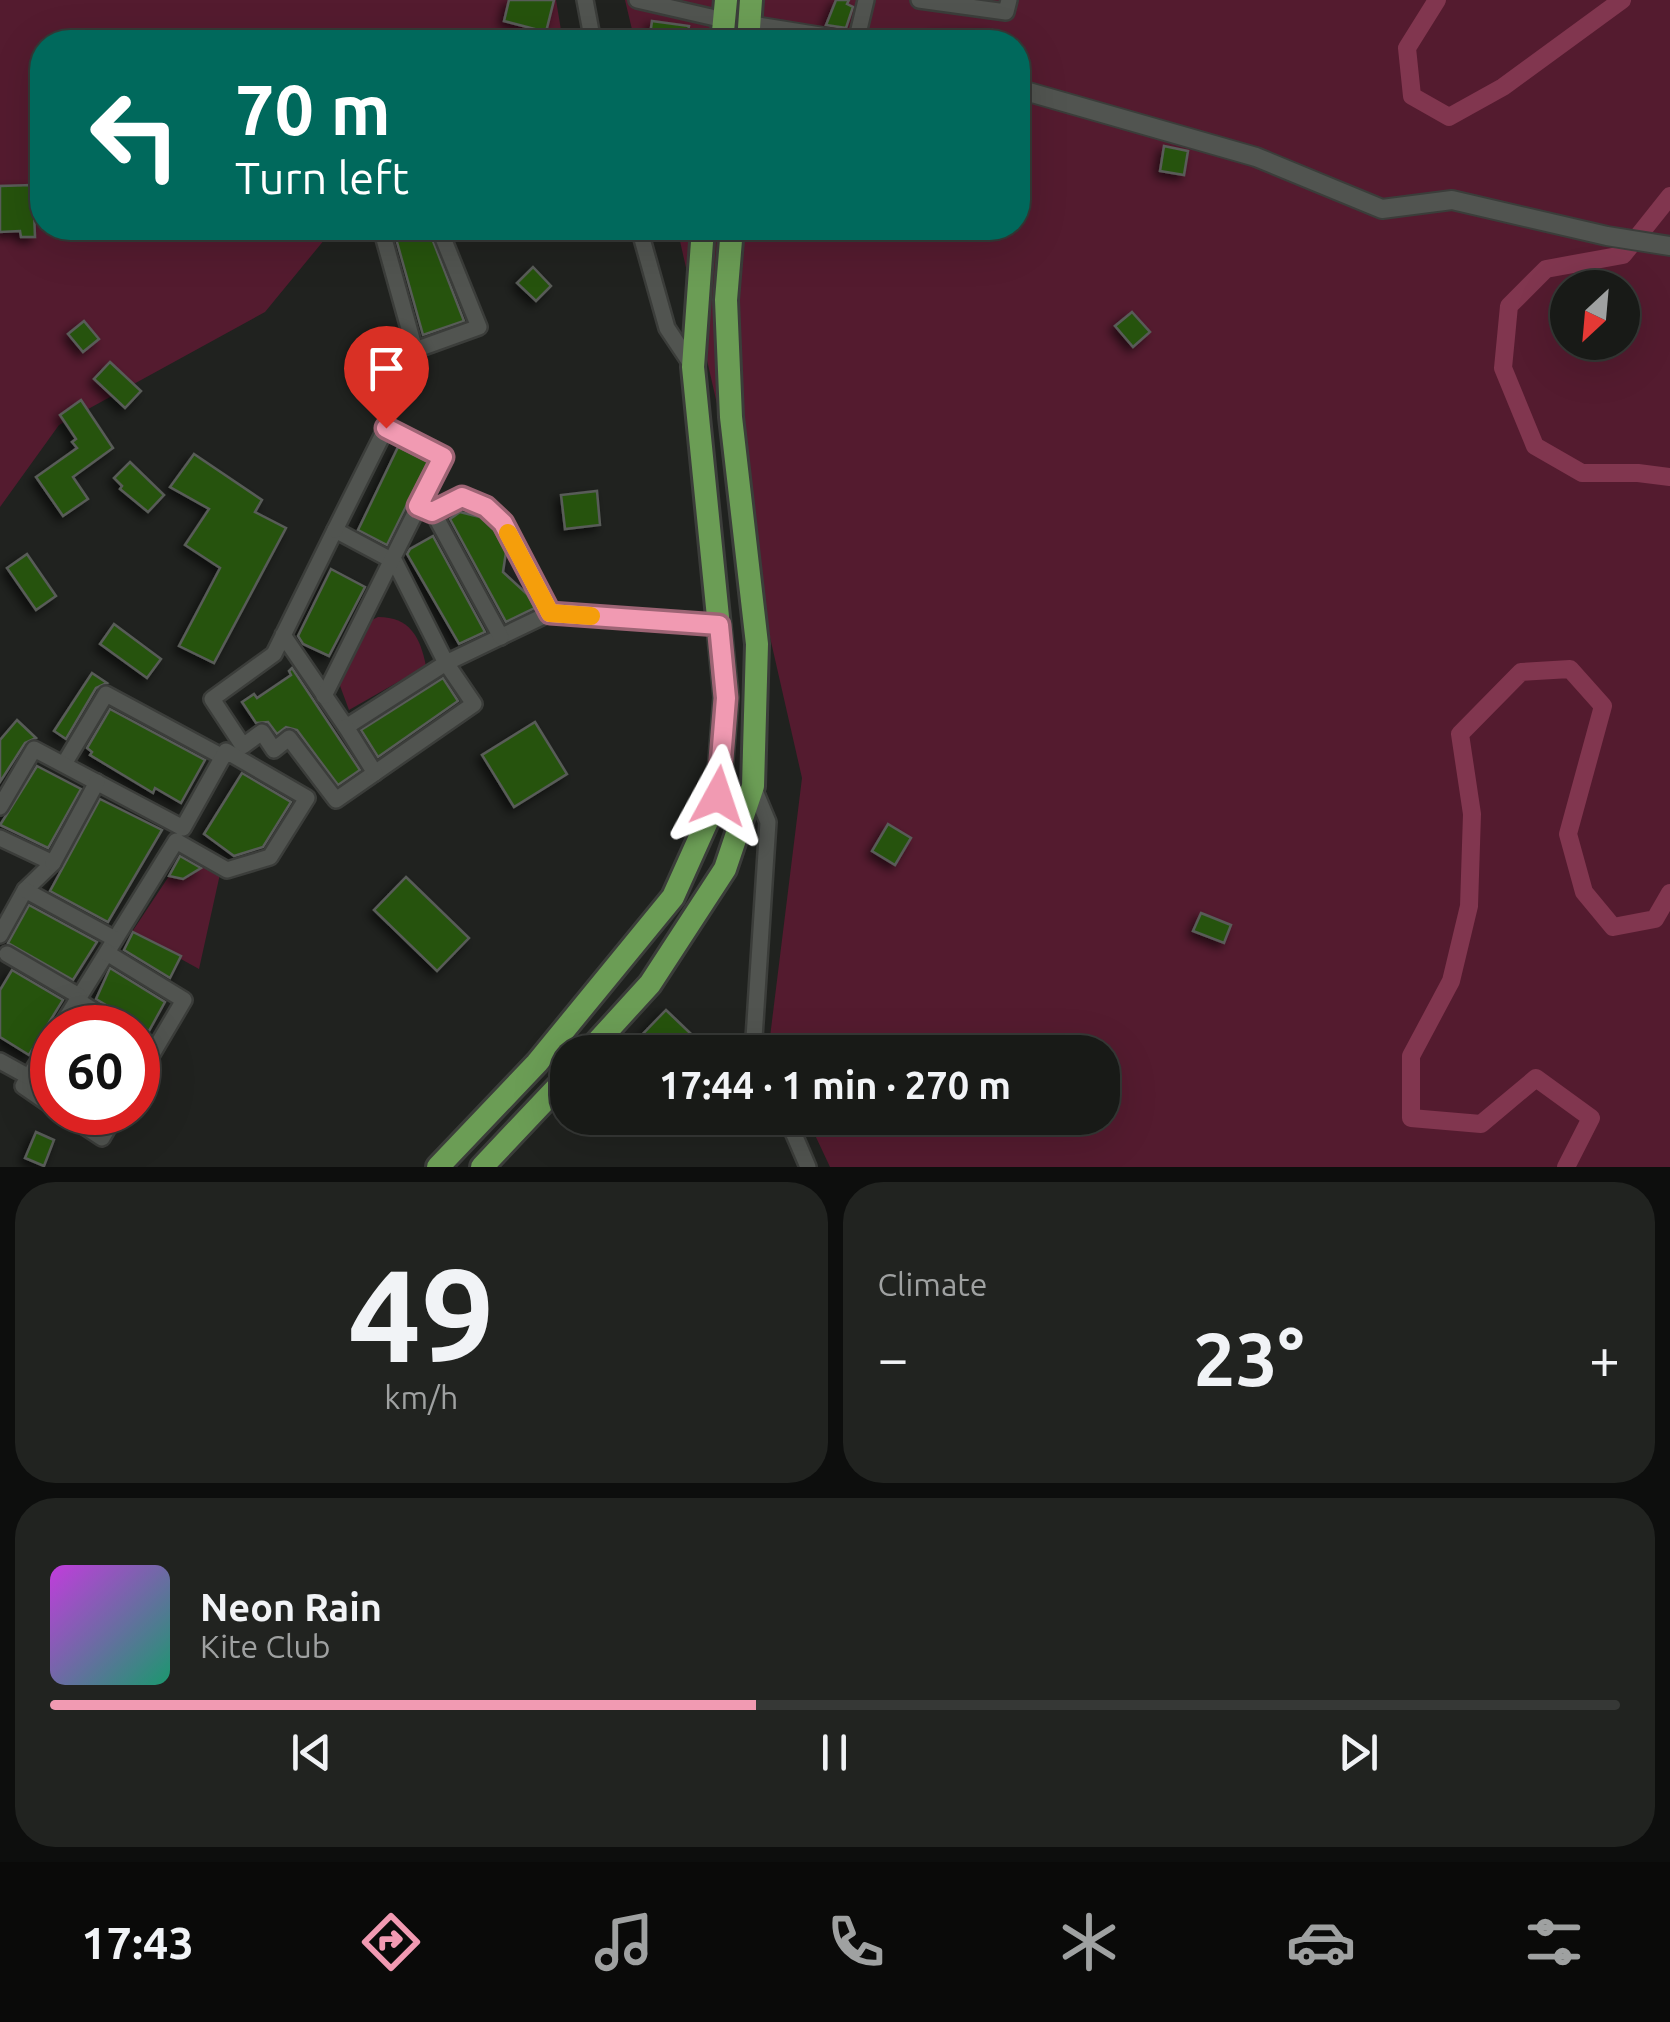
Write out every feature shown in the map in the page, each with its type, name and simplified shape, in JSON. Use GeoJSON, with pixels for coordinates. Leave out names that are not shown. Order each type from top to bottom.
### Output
{"type":"FeatureCollection","features":[{"type":"Feature","properties":{"kind":"main road"},"geometry":{"type":"LineString","coordinates":[[748,30],[750,0]]}},
{"type":"Feature","properties":{"kind":"main road"},"geometry":{"type":"LineString","coordinates":[[438,1167],[536,1063],[674,897],[718,796],[726,698],[694,367],[702,240]]}},
{"type":"Feature","properties":{"kind":"main road"},"geometry":{"type":"LineString","coordinates":[[604,1035],[650,984],[725,869],[753,786],[757,644],[731,417],[726,300],[731,240]]}},
{"type":"Feature","properties":{"kind":"main road"},"geometry":{"type":"LineString","coordinates":[[482,1167],[550,1095]]}},
{"type":"Feature","properties":{"kind":"street"},"geometry":{"type":"LineString","coordinates":[[584,0],[590,30]]}},
{"type":"Feature","properties":{"kind":"street"},"geometry":{"type":"LineString","coordinates":[[636,0],[724,21]]}},
{"type":"Feature","properties":{"kind":"street"},"geometry":{"type":"LineString","coordinates":[[858,30],[866,0]]}},
{"type":"Feature","properties":{"kind":"street"},"geometry":{"type":"LineString","coordinates":[[919,0],[1006,12],[1008,0]]}},
{"type":"Feature","properties":{"kind":"street"},"geometry":{"type":"LineString","coordinates":[[1030,92],[1256,157],[1382,209],[1452,200],[1668,246]]}},
{"type":"Feature","properties":{"kind":"street"},"geometry":{"type":"LineString","coordinates":[[384,240],[414,350],[479,327],[444,240]]}},
{"type":"Feature","properties":{"kind":"street"},"geometry":{"type":"LineString","coordinates":[[642,240],[667,328],[694,367]]}},
{"type":"Feature","properties":{"kind":"street"},"geometry":{"type":"LineString","coordinates":[[324,696],[390,559],[426,509],[443,457],[386,428],[335,530],[274,654],[212,699],[242,746],[262,732],[274,750],[289,738],[336,800],[474,704],[446,663],[396,562],[390,559],[335,530]]}},
{"type":"Feature","properties":{"kind":"street"},"geometry":{"type":"LineString","coordinates":[[426,509],[462,497],[486,507],[503,523],[550,613]]}},
{"type":"Feature","properties":{"kind":"street"},"geometry":{"type":"LineString","coordinates":[[426,509],[501,636]]}},
{"type":"Feature","properties":{"kind":"street"},"geometry":{"type":"LineString","coordinates":[[346,727],[446,663],[550,613],[719,625]]}},
{"type":"Feature","properties":{"kind":"street"},"geometry":{"type":"LineString","coordinates":[[283,635],[376,773]]}},
{"type":"Feature","properties":{"kind":"street"},"geometry":{"type":"LineString","coordinates":[[64,764],[106,694],[223,757]]}},
{"type":"Feature","properties":{"kind":"street"},"geometry":{"type":"LineString","coordinates":[[0,807],[34,749],[97,782],[179,835],[227,870],[270,857],[307,798],[226,751],[179,835],[74,1005]]}},
{"type":"Feature","properties":{"kind":"street"},"geometry":{"type":"LineString","coordinates":[[0,935],[24,890],[53,863],[97,782]]}},
{"type":"Feature","properties":{"kind":"street"},"geometry":{"type":"LineString","coordinates":[[753,786],[768,822],[754,1035]]}},
{"type":"Feature","properties":{"kind":"street"},"geometry":{"type":"LineString","coordinates":[[0,838],[53,863]]}},
{"type":"Feature","properties":{"kind":"street"},"geometry":{"type":"LineString","coordinates":[[24,890],[111,946],[184,1000],[160,1041]]}},
{"type":"Feature","properties":{"kind":"street"},"geometry":{"type":"LineString","coordinates":[[2,956],[88,1005]]}},
{"type":"Feature","properties":{"kind":"street"},"geometry":{"type":"LineString","coordinates":[[0,1062],[29,1077],[24,1086],[30,1090]]}},
{"type":"Feature","properties":{"kind":"street"},"geometry":{"type":"LineString","coordinates":[[794,1135],[808,1167]]}},
{"type":"Feature","properties":{"kind":"shaded area"},"geometry":{"type":"Polygon","coordinates":[[[0,0],[556,0],[561,30],[30,30],[30,240],[324,240],[265,312],[59,425],[0,507],[0,0]]]}},
{"type":"Feature","properties":{"kind":"shaded area"},"geometry":{"type":"Polygon","coordinates":[[[625,0],[1670,0],[1670,1167],[830,1167],[815,1135],[1120,1135],[1120,1035],[770,1035],[802,778],[680,240],[1030,240],[1030,30],[632,30],[625,0]]]}},
{"type":"Feature","properties":{"kind":"shaded area"},"geometry":{"type":"Polygon","coordinates":[[[378,617],[398,621],[412,631],[426,666],[349,710],[339,683],[372,620],[378,617]]]}},
{"type":"Feature","properties":{"kind":"shaded area"},"geometry":{"type":"Polygon","coordinates":[[[203,866],[220,874],[199,969],[132,932],[169,876],[188,877],[203,866]]]}},
{"type":"Feature","properties":{"kind":"building"},"geometry":{"type":"Polygon","coordinates":[[[509,0],[554,0],[546,30],[504,21],[509,0]]]}},
{"type":"Feature","properties":{"kind":"building"},"geometry":{"type":"Polygon","coordinates":[[[836,0],[849,0],[847,4],[853,7],[846,28],[826,25],[836,0]]]}},
{"type":"Feature","properties":{"kind":"building"},"geometry":{"type":"Polygon","coordinates":[[[652,21],[689,26],[688,30],[651,30],[652,21]]]}},
{"type":"Feature","properties":{"kind":"building"},"geometry":{"type":"Polygon","coordinates":[[[1164,146],[1188,151],[1184,175],[1160,171],[1164,146]]]}},
{"type":"Feature","properties":{"kind":"building"},"geometry":{"type":"Polygon","coordinates":[[[30,185],[30,237],[21,237],[20,231],[0,232],[0,186],[30,185]]]}},
{"type":"Feature","properties":{"kind":"building"},"geometry":{"type":"Polygon","coordinates":[[[396,240],[433,240],[464,321],[423,335],[396,240]]]}},
{"type":"Feature","properties":{"kind":"building"},"geometry":{"type":"Polygon","coordinates":[[[533,267],[551,286],[536,301],[517,283],[533,267]]]}},
{"type":"Feature","properties":{"kind":"building"},"geometry":{"type":"Polygon","coordinates":[[[1132,312],[1150,332],[1133,347],[1115,326],[1132,312]]]}},
{"type":"Feature","properties":{"kind":"building"},"geometry":{"type":"Polygon","coordinates":[[[84,321],[99,339],[83,352],[68,334],[84,321]]]}},
{"type":"Feature","properties":{"kind":"building"},"geometry":{"type":"Polygon","coordinates":[[[110,362],[141,391],[125,408],[94,379],[110,362]]]}},
{"type":"Feature","properties":{"kind":"building"},"geometry":{"type":"Polygon","coordinates":[[[81,400],[113,448],[73,477],[88,499],[63,516],[36,477],[77,448],[72,442],[76,439],[60,415],[81,400]]]}},
{"type":"Feature","properties":{"kind":"building"},"geometry":{"type":"Polygon","coordinates":[[[398,447],[428,462],[387,545],[358,530],[398,447]]]}},
{"type":"Feature","properties":{"kind":"building"},"geometry":{"type":"Polygon","coordinates":[[[194,454],[262,500],[255,512],[286,528],[214,663],[179,646],[220,568],[185,545],[209,509],[170,487],[194,454]]]}},
{"type":"Feature","properties":{"kind":"building"},"geometry":{"type":"Polygon","coordinates":[[[130,462],[164,495],[148,512],[120,489],[122,486],[114,478],[130,462]]]}},
{"type":"Feature","properties":{"kind":"building"},"geometry":{"type":"Polygon","coordinates":[[[597,491],[600,525],[565,529],[561,495],[597,491]]]}},
{"type":"Feature","properties":{"kind":"building"},"geometry":{"type":"Polygon","coordinates":[[[460,512],[480,517],[494,530],[506,552],[503,572],[527,594],[535,608],[506,622],[450,519],[460,512]]]}},
{"type":"Feature","properties":{"kind":"building"},"geometry":{"type":"Polygon","coordinates":[[[433,536],[485,632],[459,644],[407,554],[433,536]]]}},
{"type":"Feature","properties":{"kind":"building"},"geometry":{"type":"Polygon","coordinates":[[[27,554],[56,596],[36,610],[7,568],[27,554]]]}},
{"type":"Feature","properties":{"kind":"building"},"geometry":{"type":"Polygon","coordinates":[[[331,569],[365,587],[329,656],[303,644],[298,636],[331,569]]]}},
{"type":"Feature","properties":{"kind":"building"},"geometry":{"type":"Polygon","coordinates":[[[114,624],[161,659],[147,678],[100,644],[114,624]]]}},
{"type":"Feature","properties":{"kind":"building"},"geometry":{"type":"Polygon","coordinates":[[[292,668],[360,770],[338,785],[297,730],[286,727],[277,734],[268,722],[256,723],[242,702],[254,694],[257,698],[291,675],[292,668]]]}},
{"type":"Feature","properties":{"kind":"building"},"geometry":{"type":"Polygon","coordinates":[[[92,673],[107,683],[96,688],[66,739],[54,731],[92,673]]]}},
{"type":"Feature","properties":{"kind":"building"},"geometry":{"type":"Polygon","coordinates":[[[443,678],[458,701],[378,757],[361,730],[443,678]]]}},
{"type":"Feature","properties":{"kind":"building"},"geometry":{"type":"Polygon","coordinates":[[[110,709],[205,760],[181,803],[155,788],[153,793],[90,755],[92,752],[87,748],[110,709]]]}},
{"type":"Feature","properties":{"kind":"building"},"geometry":{"type":"Polygon","coordinates":[[[17,720],[36,738],[25,743],[0,782],[0,740],[17,720]]]}},
{"type":"Feature","properties":{"kind":"building"},"geometry":{"type":"Polygon","coordinates":[[[535,722],[567,774],[514,807],[482,755],[535,722]]]}},
{"type":"Feature","properties":{"kind":"building"},"geometry":{"type":"Polygon","coordinates":[[[37,766],[81,789],[48,848],[0,825],[37,766]]]}},
{"type":"Feature","properties":{"kind":"building"},"geometry":{"type":"Polygon","coordinates":[[[242,773],[291,802],[263,847],[234,856],[204,834],[242,773]]]}},
{"type":"Feature","properties":{"kind":"building"},"geometry":{"type":"Polygon","coordinates":[[[100,799],[162,830],[108,922],[50,891],[100,799]]]}},
{"type":"Feature","properties":{"kind":"building"},"geometry":{"type":"Polygon","coordinates":[[[888,824],[911,838],[895,865],[872,851],[888,824]]]}},
{"type":"Feature","properties":{"kind":"building"},"geometry":{"type":"Polygon","coordinates":[[[180,856],[201,868],[183,879],[169,876],[180,856]]]}},
{"type":"Feature","properties":{"kind":"building"},"geometry":{"type":"Polygon","coordinates":[[[406,877],[469,938],[437,971],[374,910],[406,877]]]}},
{"type":"Feature","properties":{"kind":"building"},"geometry":{"type":"Polygon","coordinates":[[[29,905],[97,942],[73,980],[8,943],[29,905]]]}},
{"type":"Feature","properties":{"kind":"building"},"geometry":{"type":"Polygon","coordinates":[[[1201,913],[1231,925],[1224,943],[1193,931],[1201,913]]]}},
{"type":"Feature","properties":{"kind":"building"},"geometry":{"type":"Polygon","coordinates":[[[133,932],[181,956],[170,978],[124,950],[133,932]]]}},
{"type":"Feature","properties":{"kind":"building"},"geometry":{"type":"Polygon","coordinates":[[[110,968],[165,1002],[160,1011],[160,1005],[106,1005],[96,999],[110,968]]]}},
{"type":"Feature","properties":{"kind":"building"},"geometry":{"type":"Polygon","coordinates":[[[12,970],[63,1000],[60,1005],[30,1005],[29,1055],[0,1037],[0,990],[12,970]]]}},
{"type":"Feature","properties":{"kind":"building"},"geometry":{"type":"Polygon","coordinates":[[[666,1010],[692,1035],[642,1035],[666,1010]]]}},
{"type":"Feature","properties":{"kind":"building"},"geometry":{"type":"Polygon","coordinates":[[[35,1135],[54,1140],[44,1166],[25,1158],[35,1135]]]}},
{"type":"Feature","properties":{"kind":"waterway"},"geometry":{"type":"LineString","coordinates":[[1437,0],[1407,48],[1412,96],[1449,117],[1503,87],[1622,0]]}},
{"type":"Feature","properties":{"kind":"waterway"},"geometry":{"type":"LineString","coordinates":[[1670,196],[1623,255],[1546,269],[1509,306],[1503,368],[1535,446],[1582,473],[1670,477]]}},
{"type":"Feature","properties":{"kind":"waterway"},"geometry":{"type":"LineString","coordinates":[[1566,1167],[1591,1118],[1536,1078],[1481,1124],[1411,1118],[1411,1056],[1451,981],[1469,906],[1472,814],[1460,734],[1521,672],[1570,669],[1603,706],[1568,834],[1584,892],[1613,927],[1655,919],[1670,893]]}},
{"type":"Feature","properties":{"kind":"slow traffic"},"geometry":{"type":"LineString","coordinates":[[508,533],[550,613],[591,616]]}},
{"type":"Feature","properties":{"kind":"route"},"geometry":{"type":"LineString","coordinates":[[386,428],[443,457],[418,506],[432,512],[462,497],[486,507],[503,523],[550,613],[719,625],[726,698],[718,796]]}}]}
